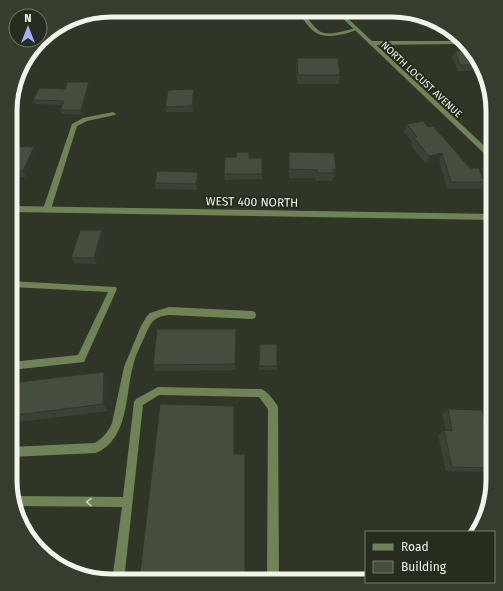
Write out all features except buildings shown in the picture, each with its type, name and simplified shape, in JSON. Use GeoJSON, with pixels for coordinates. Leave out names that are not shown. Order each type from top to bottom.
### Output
{"type":"FeatureCollection","features":[{"type":"Feature","properties":{"kind":"street"},"geometry":{"type":"LineString","coordinates":[[304,17],[316,32],[320,33],[332,34],[356,29]]}},
{"type":"Feature","properties":{"kind":"street","name":"NORTH LOCUST AVENUE"},"geometry":{"type":"LineString","coordinates":[[343,17],[486,151]]}},
{"type":"Feature","properties":{"kind":"street"},"geometry":{"type":"LineString","coordinates":[[371,43],[458,43]]}},
{"type":"Feature","properties":{"kind":"street"},"geometry":{"type":"LineString","coordinates":[[47,209],[74,125],[85,119],[113,114]]}},
{"type":"Feature","properties":{"kind":"street","name":"WEST 400 NORTH"},"geometry":{"type":"LineString","coordinates":[[17,209],[486,217]]}},
{"type":"Feature","properties":{"kind":"street"},"geometry":{"type":"LineString","coordinates":[[17,284],[113,289],[81,359],[17,365]]}},
{"type":"Feature","properties":{"kind":"street"},"geometry":{"type":"LineString","coordinates":[[17,452],[96,448],[103,446],[113,432],[122,400],[128,365],[143,330],[151,317],[169,311],[252,315]]}},
{"type":"Feature","properties":{"kind":"street"},"geometry":{"type":"LineString","coordinates":[[119,574],[139,402],[158,391],[261,393],[273,407],[273,574]]}},
{"type":"Feature","properties":{"kind":"street"},"geometry":{"type":"LineString","coordinates":[[20,501],[128,502]]}}]}
